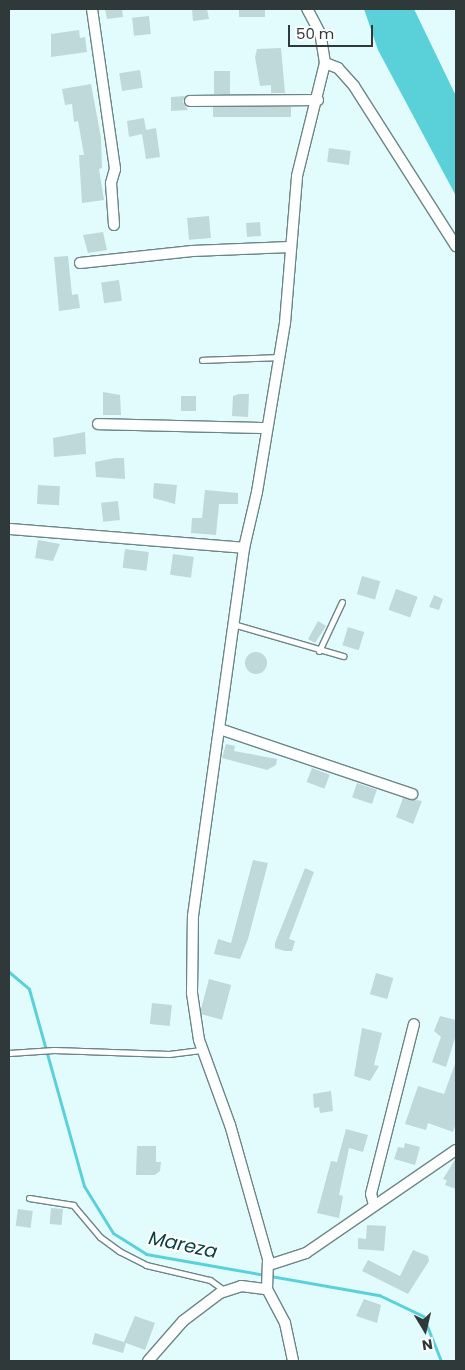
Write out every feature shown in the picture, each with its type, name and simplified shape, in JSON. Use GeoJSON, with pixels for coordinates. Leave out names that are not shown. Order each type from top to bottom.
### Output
{"type":"FeatureCollection","features":[{"type":"Feature","properties":{"kind":"street"},"geometry":{"type":"LineString","coordinates":[[92,9],[115,169],[111,183],[114,226]]}},
{"type":"Feature","properties":{"kind":"street"},"geometry":{"type":"LineString","coordinates":[[293,1361],[285,1323],[267,1284],[270,1267],[230,1125],[201,1050],[192,993],[193,916],[220,729],[232,624],[244,548],[280,356],[301,156],[318,100],[325,63],[320,34],[306,9]]}},
{"type":"Feature","properties":{"kind":"street"},"geometry":{"type":"LineString","coordinates":[[325,63],[338,68],[354,86],[456,246]]}},
{"type":"Feature","properties":{"kind":"street"},"geometry":{"type":"LineString","coordinates":[[190,100],[318,100]]}},
{"type":"Feature","properties":{"kind":"street"},"geometry":{"type":"LineString","coordinates":[[80,263],[192,251],[290,248]]}},
{"type":"Feature","properties":{"kind":"street"},"geometry":{"type":"LineString","coordinates":[[98,424],[267,428]]}},
{"type":"Feature","properties":{"kind":"street"},"geometry":{"type":"LineString","coordinates":[[9,529],[244,548]]}},
{"type":"Feature","properties":{"kind":"street"},"geometry":{"type":"LineString","coordinates":[[220,729],[412,794]]}},
{"type":"Feature","properties":{"kind":"street"},"geometry":{"type":"LineString","coordinates":[[374,1205],[372,1194],[414,1024]]}},
{"type":"Feature","properties":{"kind":"street"},"geometry":{"type":"LineString","coordinates":[[270,1267],[306,1253],[456,1150]]}},
{"type":"Feature","properties":{"kind":"street"},"geometry":{"type":"LineString","coordinates":[[148,1361],[183,1322],[224,1290],[267,1284]]}},
{"type":"Feature","properties":{"kind":"lane"},"geometry":{"type":"LineString","coordinates":[[202,360],[280,356]]}},
{"type":"Feature","properties":{"kind":"lane"},"geometry":{"type":"LineString","coordinates":[[320,652],[342,602]]}},
{"type":"Feature","properties":{"kind":"lane"},"geometry":{"type":"LineString","coordinates":[[232,624],[320,652],[343,656]]}},
{"type":"Feature","properties":{"kind":"lane"},"geometry":{"type":"LineString","coordinates":[[9,1053],[54,1050],[169,1054],[201,1050]]}},
{"type":"Feature","properties":{"kind":"lane"},"geometry":{"type":"LineString","coordinates":[[29,1198],[73,1204],[100,1237],[118,1251],[146,1265],[210,1280],[224,1290]]}},
{"type":"Feature","properties":{"kind":"water"},"geometry":{"type":"Polygon","coordinates":[[[364,9],[414,9],[456,96],[456,196],[378,50],[364,9]]]}},
{"type":"Feature","properties":{"kind":"building"},"geometry":{"type":"Polygon","coordinates":[[[105,9],[122,9],[123,17],[107,19],[105,9]]]}},
{"type":"Feature","properties":{"kind":"building"},"geometry":{"type":"Polygon","coordinates":[[[192,9],[207,9],[209,19],[193,21],[192,9]]]}},
{"type":"Feature","properties":{"kind":"building"},"geometry":{"type":"Polygon","coordinates":[[[239,9],[265,9],[265,17],[239,17],[239,9]]]}},
{"type":"Feature","properties":{"kind":"building"},"geometry":{"type":"Polygon","coordinates":[[[149,16],[151,34],[134,36],[132,18],[149,16]]]}},
{"type":"Feature","properties":{"kind":"building"},"geometry":{"type":"Polygon","coordinates":[[[79,30],[80,38],[85,37],[87,52],[51,57],[51,34],[79,30]]]}},
{"type":"Feature","properties":{"kind":"building"},"geometry":{"type":"Polygon","coordinates":[[[281,48],[285,93],[271,93],[271,85],[260,86],[255,57],[257,49],[281,48]]]}},
{"type":"Feature","properties":{"kind":"building"},"geometry":{"type":"Polygon","coordinates":[[[140,70],[143,88],[122,91],[119,73],[140,70]]]}},
{"type":"Feature","properties":{"kind":"building"},"geometry":{"type":"Polygon","coordinates":[[[214,71],[230,71],[230,94],[214,94],[214,71]]]}},
{"type":"Feature","properties":{"kind":"building"},"geometry":{"type":"Polygon","coordinates":[[[91,84],[101,138],[102,168],[99,169],[104,200],[82,203],[79,155],[84,155],[78,121],[74,122],[72,104],[65,105],[62,89],[91,84]]]}},
{"type":"Feature","properties":{"kind":"building"},"geometry":{"type":"Polygon","coordinates":[[[185,96],[183,102],[188,110],[171,111],[171,97],[185,96]]]}},
{"type":"Feature","properties":{"kind":"building"},"geometry":{"type":"Polygon","coordinates":[[[213,107],[291,107],[291,117],[213,117],[213,107]]]}},
{"type":"Feature","properties":{"kind":"building"},"geometry":{"type":"Polygon","coordinates":[[[144,118],[146,130],[156,128],[160,157],[146,159],[142,134],[129,137],[127,121],[144,118]]]}},
{"type":"Feature","properties":{"kind":"building"},"geometry":{"type":"Polygon","coordinates":[[[329,148],[351,151],[349,165],[327,162],[329,148]]]}},
{"type":"Feature","properties":{"kind":"building"},"geometry":{"type":"Polygon","coordinates":[[[209,216],[211,238],[189,240],[187,218],[209,216]]]}},
{"type":"Feature","properties":{"kind":"building"},"geometry":{"type":"Polygon","coordinates":[[[260,222],[261,236],[247,237],[246,223],[260,222]]]}},
{"type":"Feature","properties":{"kind":"building"},"geometry":{"type":"Polygon","coordinates":[[[103,232],[107,250],[88,253],[83,235],[103,232]]]}},
{"type":"Feature","properties":{"kind":"building"},"geometry":{"type":"Polygon","coordinates":[[[68,256],[72,295],[78,294],[80,308],[59,311],[54,257],[68,256]]]}},
{"type":"Feature","properties":{"kind":"building"},"geometry":{"type":"Polygon","coordinates":[[[119,280],[122,301],[104,303],[101,283],[119,280]]]}},
{"type":"Feature","properties":{"kind":"building"},"geometry":{"type":"Polygon","coordinates":[[[103,392],[120,395],[121,415],[103,415],[103,392]]]}},
{"type":"Feature","properties":{"kind":"building"},"geometry":{"type":"Polygon","coordinates":[[[249,394],[248,417],[232,416],[233,396],[249,394]]]}},
{"type":"Feature","properties":{"kind":"building"},"geometry":{"type":"Polygon","coordinates":[[[181,396],[196,396],[196,411],[181,411],[181,396]]]}},
{"type":"Feature","properties":{"kind":"building"},"geometry":{"type":"Polygon","coordinates":[[[85,432],[86,454],[54,457],[53,438],[85,432]]]}},
{"type":"Feature","properties":{"kind":"building"},"geometry":{"type":"Polygon","coordinates":[[[124,458],[125,479],[96,477],[95,462],[124,458]]]}},
{"type":"Feature","properties":{"kind":"building"},"geometry":{"type":"Polygon","coordinates":[[[154,483],[177,485],[175,504],[153,498],[154,483]]]}},
{"type":"Feature","properties":{"kind":"building"},"geometry":{"type":"Polygon","coordinates":[[[38,485],[60,486],[59,505],[37,504],[38,485]]]}},
{"type":"Feature","properties":{"kind":"building"},"geometry":{"type":"Polygon","coordinates":[[[205,490],[238,493],[238,504],[219,504],[216,535],[191,533],[192,518],[202,518],[205,490]]]}},
{"type":"Feature","properties":{"kind":"building"},"geometry":{"type":"Polygon","coordinates":[[[118,501],[120,520],[103,522],[101,503],[118,501]]]}},
{"type":"Feature","properties":{"kind":"building"},"geometry":{"type":"Polygon","coordinates":[[[38,540],[60,544],[53,561],[35,558],[38,540]]]}},
{"type":"Feature","properties":{"kind":"building"},"geometry":{"type":"Polygon","coordinates":[[[125,549],[149,552],[147,571],[123,568],[125,549]]]}},
{"type":"Feature","properties":{"kind":"building"},"geometry":{"type":"Polygon","coordinates":[[[173,554],[194,557],[191,578],[170,575],[173,554]]]}},
{"type":"Feature","properties":{"kind":"building"},"geometry":{"type":"Polygon","coordinates":[[[362,576],[380,581],[375,600],[357,594],[362,576]]]}},
{"type":"Feature","properties":{"kind":"building"},"geometry":{"type":"Polygon","coordinates":[[[396,589],[418,597],[410,618],[388,610],[396,589]]]}},
{"type":"Feature","properties":{"kind":"building"},"geometry":{"type":"Polygon","coordinates":[[[434,595],[443,599],[439,610],[429,607],[434,595]]]}},
{"type":"Feature","properties":{"kind":"building"},"geometry":{"type":"Polygon","coordinates":[[[318,621],[326,626],[315,643],[308,639],[318,621]]]}},
{"type":"Feature","properties":{"kind":"building"},"geometry":{"type":"Polygon","coordinates":[[[348,627],[364,632],[359,650],[342,645],[348,627]]]}},
{"type":"Feature","properties":{"kind":"building"},"geometry":{"type":"Polygon","coordinates":[[[256,652],[264,655],[267,663],[264,671],[256,674],[248,671],[245,663],[248,655],[256,652]]]}},
{"type":"Feature","properties":{"kind":"building"},"geometry":{"type":"Polygon","coordinates":[[[226,744],[235,746],[234,751],[277,759],[276,765],[267,770],[222,758],[226,744]]]}},
{"type":"Feature","properties":{"kind":"building"},"geometry":{"type":"Polygon","coordinates":[[[312,768],[330,775],[324,789],[307,782],[312,768]]]}},
{"type":"Feature","properties":{"kind":"building"},"geometry":{"type":"Polygon","coordinates":[[[357,783],[377,790],[372,804],[352,797],[357,783]]]}},
{"type":"Feature","properties":{"kind":"building"},"geometry":{"type":"Polygon","coordinates":[[[403,798],[422,801],[413,824],[396,817],[403,798]]]}},
{"type":"Feature","properties":{"kind":"building"},"geometry":{"type":"Polygon","coordinates":[[[253,860],[268,863],[248,939],[240,959],[214,954],[218,939],[231,943],[253,860]]]}},
{"type":"Feature","properties":{"kind":"building"},"geometry":{"type":"Polygon","coordinates":[[[305,868],[314,872],[289,939],[295,941],[292,951],[275,948],[275,943],[305,868]]]}},
{"type":"Feature","properties":{"kind":"building"},"geometry":{"type":"Polygon","coordinates":[[[376,973],[393,978],[387,999],[370,994],[376,973]]]}},
{"type":"Feature","properties":{"kind":"building"},"geometry":{"type":"Polygon","coordinates":[[[209,979],[231,985],[222,1020],[200,1014],[209,979]]]}},
{"type":"Feature","properties":{"kind":"building"},"geometry":{"type":"Polygon","coordinates":[[[152,1003],[172,1005],[170,1026],[150,1024],[152,1003]]]}},
{"type":"Feature","properties":{"kind":"building"},"geometry":{"type":"Polygon","coordinates":[[[440,1016],[456,1020],[456,1035],[446,1067],[432,1062],[441,1037],[434,1031],[440,1016]]]}},
{"type":"Feature","properties":{"kind":"building"},"geometry":{"type":"Polygon","coordinates":[[[362,1028],[382,1033],[374,1065],[379,1066],[370,1081],[354,1076],[362,1028]]]}},
{"type":"Feature","properties":{"kind":"building"},"geometry":{"type":"Polygon","coordinates":[[[455,1064],[456,1123],[453,1132],[428,1123],[426,1130],[405,1124],[418,1086],[444,1094],[455,1064]]]}},
{"type":"Feature","properties":{"kind":"building"},"geometry":{"type":"Polygon","coordinates":[[[331,1091],[333,1111],[320,1113],[319,1107],[314,1108],[313,1094],[331,1091]]]}},
{"type":"Feature","properties":{"kind":"building"},"geometry":{"type":"Polygon","coordinates":[[[346,1129],[368,1135],[363,1152],[349,1148],[339,1195],[343,1196],[339,1218],[317,1213],[331,1161],[337,1162],[346,1129]]]}},
{"type":"Feature","properties":{"kind":"building"},"geometry":{"type":"Polygon","coordinates":[[[405,1143],[420,1147],[415,1165],[394,1159],[398,1147],[404,1148],[405,1143]]]}},
{"type":"Feature","properties":{"kind":"building"},"geometry":{"type":"Polygon","coordinates":[[[137,1146],[156,1146],[156,1162],[161,1162],[160,1171],[155,1175],[136,1175],[137,1146]]]}},
{"type":"Feature","properties":{"kind":"building"},"geometry":{"type":"Polygon","coordinates":[[[456,1158],[456,1189],[445,1185],[447,1180],[443,1179],[456,1158]]]}},
{"type":"Feature","properties":{"kind":"building"},"geometry":{"type":"Polygon","coordinates":[[[51,1208],[63,1209],[62,1225],[50,1224],[51,1208]]]}},
{"type":"Feature","properties":{"kind":"building"},"geometry":{"type":"Polygon","coordinates":[[[18,1209],[33,1211],[30,1228],[16,1226],[18,1209]]]}},
{"type":"Feature","properties":{"kind":"building"},"geometry":{"type":"Polygon","coordinates":[[[367,1225],[386,1226],[384,1251],[358,1249],[358,1238],[366,1239],[367,1225]]]}},
{"type":"Feature","properties":{"kind":"building"},"geometry":{"type":"Polygon","coordinates":[[[413,1250],[428,1256],[429,1261],[408,1294],[362,1271],[368,1260],[400,1276],[413,1250]]]}},
{"type":"Feature","properties":{"kind":"building"},"geometry":{"type":"Polygon","coordinates":[[[364,1299],[381,1305],[377,1323],[356,1316],[364,1299]]]}},
{"type":"Feature","properties":{"kind":"building"},"geometry":{"type":"Polygon","coordinates":[[[135,1316],[155,1323],[145,1350],[126,1343],[123,1353],[92,1344],[95,1333],[124,1342],[135,1316]]]}},
{"type":"Feature","properties":{"kind":"waterway","name":"Mareza"},"geometry":{"type":"LineString","coordinates":[[9,972],[29,989],[84,1186],[113,1233],[146,1254],[379,1295],[423,1316],[441,1361]]}}]}
